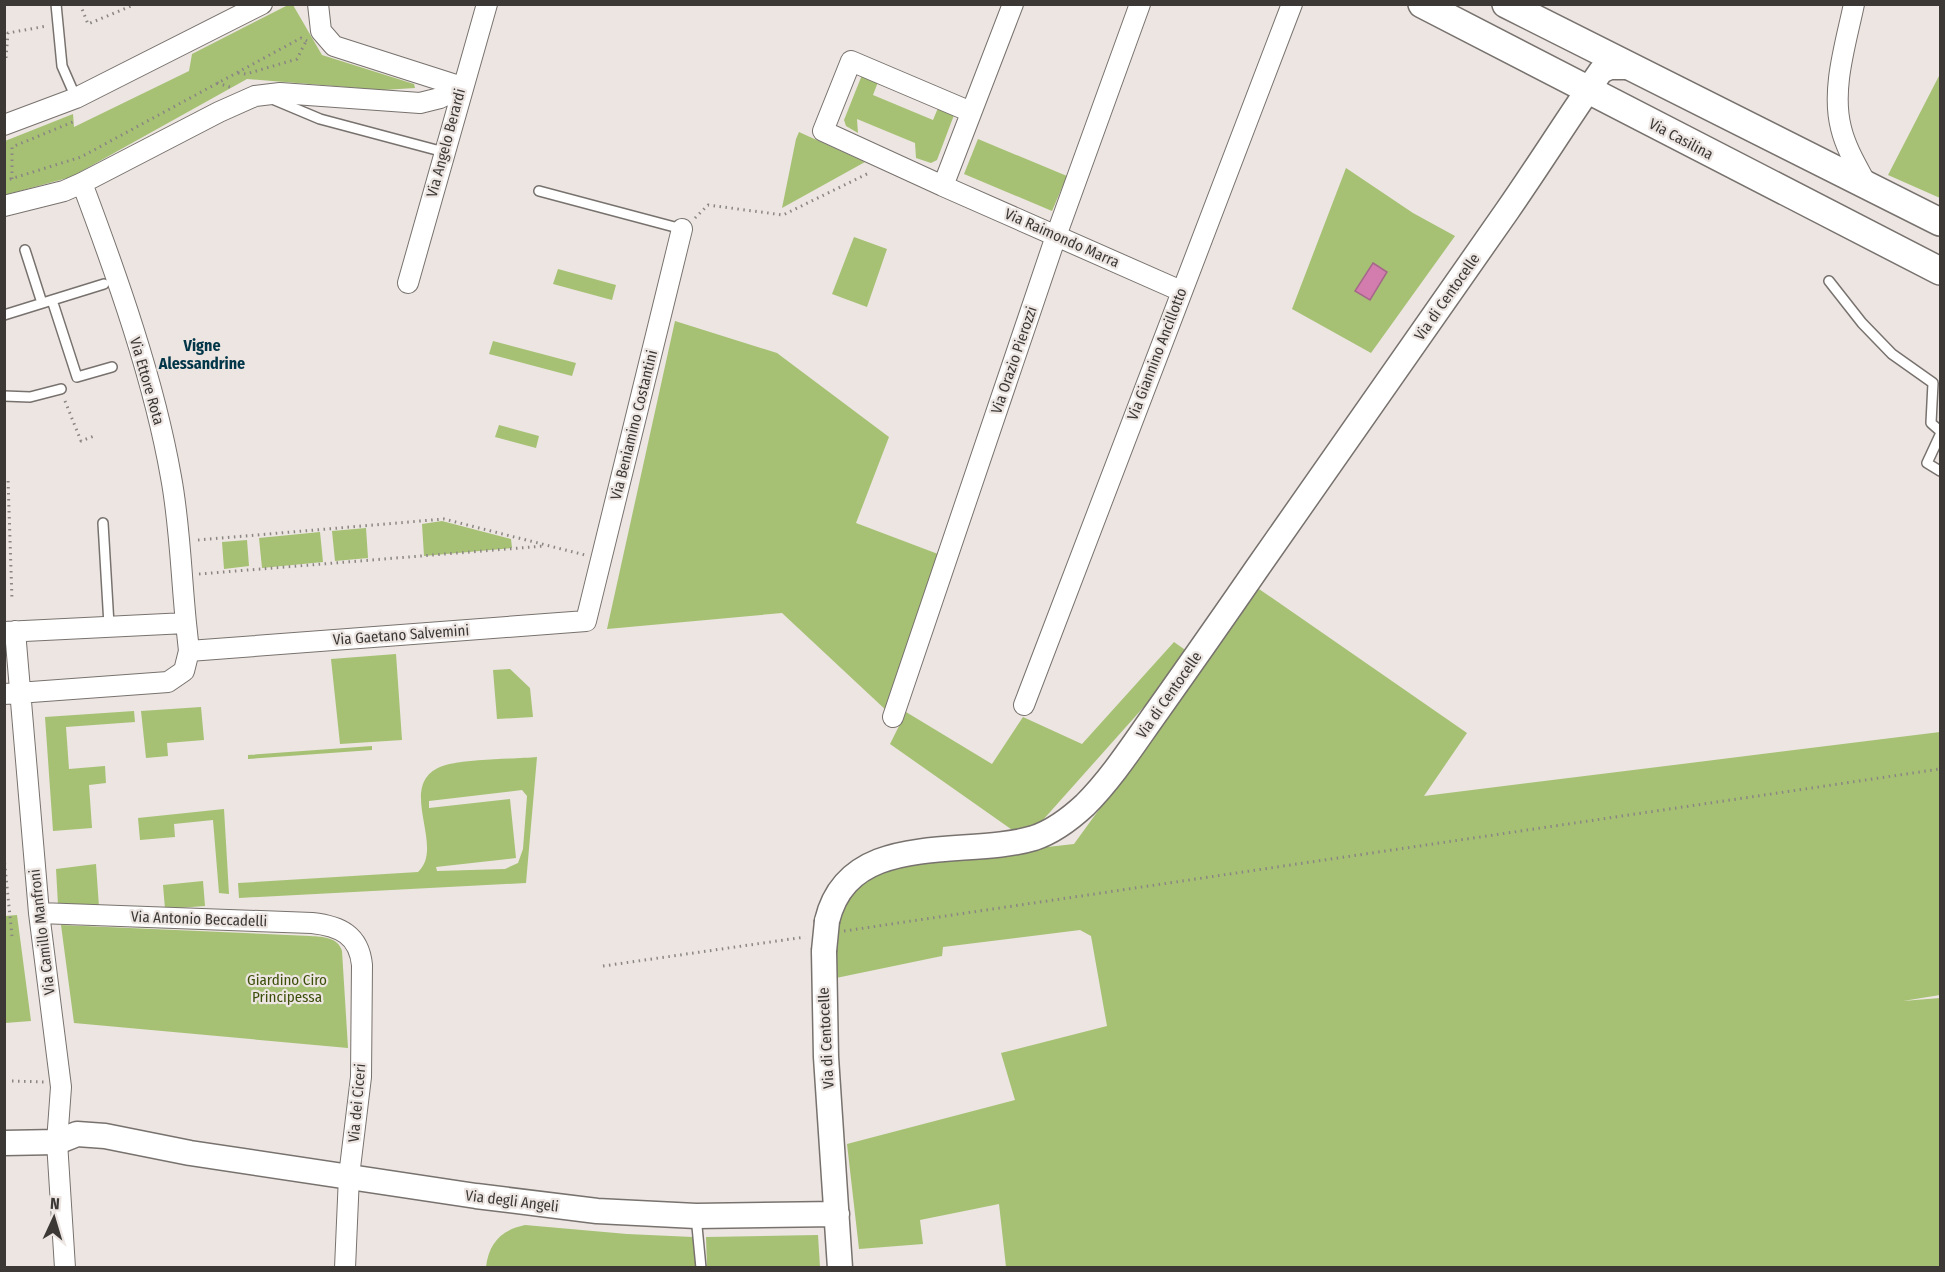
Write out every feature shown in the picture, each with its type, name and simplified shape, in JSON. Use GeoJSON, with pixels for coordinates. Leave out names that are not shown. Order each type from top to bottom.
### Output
{"type":"FeatureCollection","features":[{"type":"Feature","properties":{"kind":"main road","name":"Via Casilina"},"geometry":{"type":"LineString","coordinates":[[1422,4],[1941,271]]}},
{"type":"Feature","properties":{"kind":"main road"},"geometry":{"type":"LineString","coordinates":[[1506,4],[1941,222]]}},
{"type":"Feature","properties":{"kind":"street"},"geometry":{"type":"LineString","coordinates":[[4,125],[76,98],[262,4]]}},
{"type":"Feature","properties":{"kind":"street"},"geometry":{"type":"LineString","coordinates":[[318,4],[322,34],[334,46],[462,87]]}},
{"type":"Feature","properties":{"kind":"street","name":"Via Angelo Berardi"},"geometry":{"type":"LineString","coordinates":[[408,283],[487,4]]}},
{"type":"Feature","properties":{"kind":"street"},"geometry":{"type":"LineString","coordinates":[[943,186],[1013,4]]}},
{"type":"Feature","properties":{"kind":"street","name":"Via Orazio Pierozzi"},"geometry":{"type":"LineString","coordinates":[[893,717],[1056,236],[1140,4]]}},
{"type":"Feature","properties":{"kind":"street","name":"Via Giannino Ancillotto"},"geometry":{"type":"LineString","coordinates":[[1024,705],[1292,4]]}},
{"type":"Feature","properties":{"kind":"street"},"geometry":{"type":"LineString","coordinates":[[1854,4],[1842,67],[1838,109],[1845,142],[1868,187]]}},
{"type":"Feature","properties":{"kind":"street","name":"Via Raimondo Marra"},"geometry":{"type":"LineString","coordinates":[[971,112],[850,61],[823,131],[1181,291]]}},
{"type":"Feature","properties":{"kind":"street","name":"Via di Centocelle"},"geometry":{"type":"LineString","coordinates":[[840,1268],[826,1057],[827,935],[831,906],[841,886],[869,865],[882,859],[1036,837],[1066,820],[1084,805],[1110,776],[1202,648],[1604,68],[1629,67]]}},
{"type":"Feature","properties":{"kind":"street"},"geometry":{"type":"LineString","coordinates":[[4,206],[64,191],[219,111],[262,95],[293,94],[424,103],[462,87]]}},
{"type":"Feature","properties":{"kind":"street","name":"Via Ettore Rota"},"geometry":{"type":"LineString","coordinates":[[82,183],[116,279],[159,423],[174,495],[189,651]]}},
{"type":"Feature","properties":{"kind":"street","name":"Via Beniamino Costantini"},"geometry":{"type":"LineString","coordinates":[[586,621],[682,229]]}},
{"type":"Feature","properties":{"kind":"street","name":"Via Gaetano Salvemini"},"geometry":{"type":"LineString","coordinates":[[189,651],[586,621]]}},
{"type":"Feature","properties":{"kind":"street"},"geometry":{"type":"LineString","coordinates":[[10,632],[186,622]]}},
{"type":"Feature","properties":{"kind":"street","name":"Via Camillo Manfroni"},"geometry":{"type":"LineString","coordinates":[[10,632],[12,694],[21,721],[39,913],[61,1087],[57,1142],[65,1268]]}},
{"type":"Feature","properties":{"kind":"street"},"geometry":{"type":"LineString","coordinates":[[12,694],[168,682],[184,671],[189,651]]}},
{"type":"Feature","properties":{"kind":"street","name":"Via Antonio Beccadelli"},"geometry":{"type":"LineString","coordinates":[[39,913],[312,923],[336,928],[354,939]]}},
{"type":"Feature","properties":{"kind":"street","name":"Via dei Ciceri"},"geometry":{"type":"LineString","coordinates":[[345,1268],[349,1176],[361,1071],[362,965],[360,952],[354,939]]}},
{"type":"Feature","properties":{"kind":"street","name":"Via degli Angeli"},"geometry":{"type":"LineString","coordinates":[[4,1143],[57,1142],[78,1149],[190,1154],[541,1205],[696,1216],[837,1214]]}},
{"type":"Feature","properties":{"kind":"lane"},"geometry":{"type":"LineString","coordinates":[[56,4],[63,72],[76,98]]}},
{"type":"Feature","properties":{"kind":"lane"},"geometry":{"type":"LineString","coordinates":[[262,95],[320,119],[444,152]]}},
{"type":"Feature","properties":{"kind":"lane"},"geometry":{"type":"LineString","coordinates":[[539,191],[682,229]]}},
{"type":"Feature","properties":{"kind":"lane"},"geometry":{"type":"LineString","coordinates":[[25,250],[77,377],[112,367]]}},
{"type":"Feature","properties":{"kind":"lane"},"geometry":{"type":"LineString","coordinates":[[1829,281],[1862,323],[1892,354],[1933,383],[1931,423],[1941,433],[1927,463],[1941,471]]}},
{"type":"Feature","properties":{"kind":"lane"},"geometry":{"type":"LineString","coordinates":[[4,315],[104,284]]}},
{"type":"Feature","properties":{"kind":"lane"},"geometry":{"type":"LineString","coordinates":[[5,395],[30,397],[61,389]]}},
{"type":"Feature","properties":{"kind":"lane"},"geometry":{"type":"LineString","coordinates":[[103,523],[109,625]]}},
{"type":"Feature","properties":{"kind":"lane"},"geometry":{"type":"LineString","coordinates":[[696,1216],[701,1268]]}},
{"type":"Feature","properties":{"kind":"path"},"geometry":{"type":"LineString","coordinates":[[80,4],[88,24],[135,5]]}},
{"type":"Feature","properties":{"kind":"path"},"geometry":{"type":"LineString","coordinates":[[6,58],[8,33],[58,24]]}},
{"type":"Feature","properties":{"kind":"path"},"geometry":{"type":"LineString","coordinates":[[4,181],[81,157],[301,38],[312,44]]}},
{"type":"Feature","properties":{"kind":"path"},"geometry":{"type":"LineString","coordinates":[[237,73],[246,74],[297,59],[306,41]]}},
{"type":"Feature","properties":{"kind":"path"},"geometry":{"type":"LineString","coordinates":[[217,84],[228,88],[238,82]]}},
{"type":"Feature","properties":{"kind":"path"},"geometry":{"type":"LineString","coordinates":[[12,179],[12,147],[75,121]]}},
{"type":"Feature","properties":{"kind":"path"},"geometry":{"type":"LineString","coordinates":[[682,229],[708,206],[783,215],[891,162]]}},
{"type":"Feature","properties":{"kind":"path"},"geometry":{"type":"LineString","coordinates":[[61,389],[81,441],[94,436]]}},
{"type":"Feature","properties":{"kind":"path"},"geometry":{"type":"LineString","coordinates":[[4,479],[8,479],[12,600]]}},
{"type":"Feature","properties":{"kind":"path"},"geometry":{"type":"LineString","coordinates":[[196,540],[444,519],[585,555]]}},
{"type":"Feature","properties":{"kind":"path"},"geometry":{"type":"LineString","coordinates":[[199,574],[549,546]]}},
{"type":"Feature","properties":{"kind":"path"},"geometry":{"type":"LineString","coordinates":[[603,966],[827,935],[1941,769]]}},
{"type":"Feature","properties":{"kind":"path"},"geometry":{"type":"LineString","coordinates":[[4,857],[12,936]]}},
{"type":"Feature","properties":{"kind":"path"},"geometry":{"type":"LineString","coordinates":[[12,1081],[46,1082]]}},
{"type":"Feature","properties":{"kind":"green space"},"geometry":{"type":"Polygon","coordinates":[[[290,4],[293,5],[322,55],[414,84],[415,88],[383,90],[247,79],[71,177],[5,195],[5,141],[73,114],[74,127],[189,71],[192,54],[290,4]]]}},
{"type":"Feature","properties":{"kind":"green space"},"geometry":{"type":"Polygon","coordinates":[[[1940,74],[1940,198],[1888,175],[1940,74]]]}},
{"type":"Feature","properties":{"kind":"green space"},"geometry":{"type":"Polygon","coordinates":[[[862,75],[878,82],[873,95],[933,120],[938,108],[954,115],[937,160],[931,163],[916,158],[915,143],[857,119],[858,133],[846,126],[844,120],[862,75]]]}},
{"type":"Feature","properties":{"kind":"green space"},"geometry":{"type":"Polygon","coordinates":[[[799,132],[865,162],[782,208],[796,139],[799,132]]]}},
{"type":"Feature","properties":{"kind":"green space"},"geometry":{"type":"Polygon","coordinates":[[[978,139],[1067,176],[1052,211],[964,174],[978,139]]]}},
{"type":"Feature","properties":{"kind":"green space"},"geometry":{"type":"Polygon","coordinates":[[[1346,168],[1413,213],[1455,236],[1371,353],[1292,309],[1346,168]]]}},
{"type":"Feature","properties":{"kind":"green space"},"geometry":{"type":"Polygon","coordinates":[[[854,237],[887,249],[867,307],[832,294],[854,237]]]}},
{"type":"Feature","properties":{"kind":"green space"},"geometry":{"type":"Polygon","coordinates":[[[558,269],[616,285],[612,300],[553,284],[558,269]]]}},
{"type":"Feature","properties":{"kind":"green space"},"geometry":{"type":"Polygon","coordinates":[[[675,321],[777,353],[889,437],[856,523],[938,554],[888,712],[782,613],[607,629],[675,321]]]}},
{"type":"Feature","properties":{"kind":"green space"},"geometry":{"type":"Polygon","coordinates":[[[493,341],[576,363],[572,376],[489,354],[493,341]]]}},
{"type":"Feature","properties":{"kind":"green space"},"geometry":{"type":"Polygon","coordinates":[[[499,425],[539,436],[536,448],[495,437],[499,425]]]}},
{"type":"Feature","properties":{"kind":"green space"},"geometry":{"type":"Polygon","coordinates":[[[442,521],[511,539],[512,548],[424,556],[422,524],[442,521]]]}},
{"type":"Feature","properties":{"kind":"green space"},"geometry":{"type":"Polygon","coordinates":[[[366,528],[368,558],[335,561],[332,531],[366,528]]]}},
{"type":"Feature","properties":{"kind":"green space"},"geometry":{"type":"Polygon","coordinates":[[[320,532],[323,562],[262,568],[259,538],[320,532]]]}},
{"type":"Feature","properties":{"kind":"green space"},"geometry":{"type":"Polygon","coordinates":[[[247,540],[249,566],[224,569],[222,542],[247,540]]]}},
{"type":"Feature","properties":{"kind":"green space"},"geometry":{"type":"Polygon","coordinates":[[[1259,589],[1467,733],[1424,796],[1940,732],[1940,995],[1903,1001],[1940,998],[1940,1267],[1006,1267],[999,1204],[920,1220],[923,1244],[859,1249],[847,1144],[1015,1100],[1001,1053],[1107,1026],[1091,936],[1080,930],[943,947],[942,956],[836,978],[835,925],[842,901],[886,865],[1074,844],[1259,589]]]}},
{"type":"Feature","properties":{"kind":"green space"},"geometry":{"type":"Polygon","coordinates":[[[1174,642],[1191,654],[1034,830],[1018,834],[890,744],[906,712],[992,764],[1023,717],[1082,744],[1174,642]]]}},
{"type":"Feature","properties":{"kind":"green space"},"geometry":{"type":"Polygon","coordinates":[[[396,654],[402,740],[340,744],[331,659],[396,654]]]}},
{"type":"Feature","properties":{"kind":"green space"},"geometry":{"type":"Polygon","coordinates":[[[510,669],[530,688],[533,717],[497,719],[493,670],[510,669]]]}},
{"type":"Feature","properties":{"kind":"green space"},"geometry":{"type":"Polygon","coordinates":[[[201,707],[204,740],[167,743],[168,756],[146,758],[141,711],[201,707]]]}},
{"type":"Feature","properties":{"kind":"green space"},"geometry":{"type":"Polygon","coordinates":[[[134,711],[135,722],[66,727],[69,769],[105,766],[106,783],[89,785],[92,828],[53,831],[45,717],[134,711]]]}},
{"type":"Feature","properties":{"kind":"green space"},"geometry":{"type":"Polygon","coordinates":[[[372,746],[372,750],[248,759],[248,755],[372,746]]]}},
{"type":"Feature","properties":{"kind":"green space"},"geometry":{"type":"Polygon","coordinates":[[[537,757],[526,883],[239,898],[238,883],[418,872],[425,861],[427,848],[421,802],[422,788],[428,776],[448,764],[537,757]],[[522,790],[429,801],[429,808],[510,799],[516,858],[436,867],[437,871],[505,869],[518,863],[523,849],[527,796],[522,790]]]}},
{"type":"Feature","properties":{"kind":"green space"},"geometry":{"type":"Polygon","coordinates":[[[224,809],[229,894],[219,893],[213,820],[174,824],[175,837],[140,840],[138,818],[224,809]]]}},
{"type":"Feature","properties":{"kind":"green space"},"geometry":{"type":"Polygon","coordinates":[[[96,864],[99,907],[58,905],[56,869],[96,864]]]}},
{"type":"Feature","properties":{"kind":"green space"},"geometry":{"type":"Polygon","coordinates":[[[203,881],[205,906],[165,909],[163,885],[203,881]]]}},
{"type":"Feature","properties":{"kind":"green space"},"geometry":{"type":"Polygon","coordinates":[[[17,915],[31,1021],[5,1023],[5,916],[17,915]]]}},
{"type":"Feature","properties":{"kind":"green space","name":"Giardino Ciro Principessa"},"geometry":{"type":"Polygon","coordinates":[[[61,925],[310,936],[334,940],[342,951],[348,1048],[74,1023],[61,925]]]}},
{"type":"Feature","properties":{"kind":"green space"},"geometry":{"type":"Polygon","coordinates":[[[525,1225],[693,1237],[696,1267],[486,1267],[493,1244],[509,1230],[525,1225]]]}},
{"type":"Feature","properties":{"kind":"green space"},"geometry":{"type":"Polygon","coordinates":[[[818,1235],[820,1267],[707,1267],[706,1237],[818,1235]]]}},
{"type":"Feature","properties":{"kind":"shaded area"},"geometry":{"type":"Polygon","coordinates":[[[1373,263],[1387,272],[1370,300],[1355,291],[1373,263]]]}},
{"type":"Feature","properties":{"kind":"district","name":"Vigne Alessandrine"},"geometry":{"type":"Point","coordinates":[202,354]}}]}
